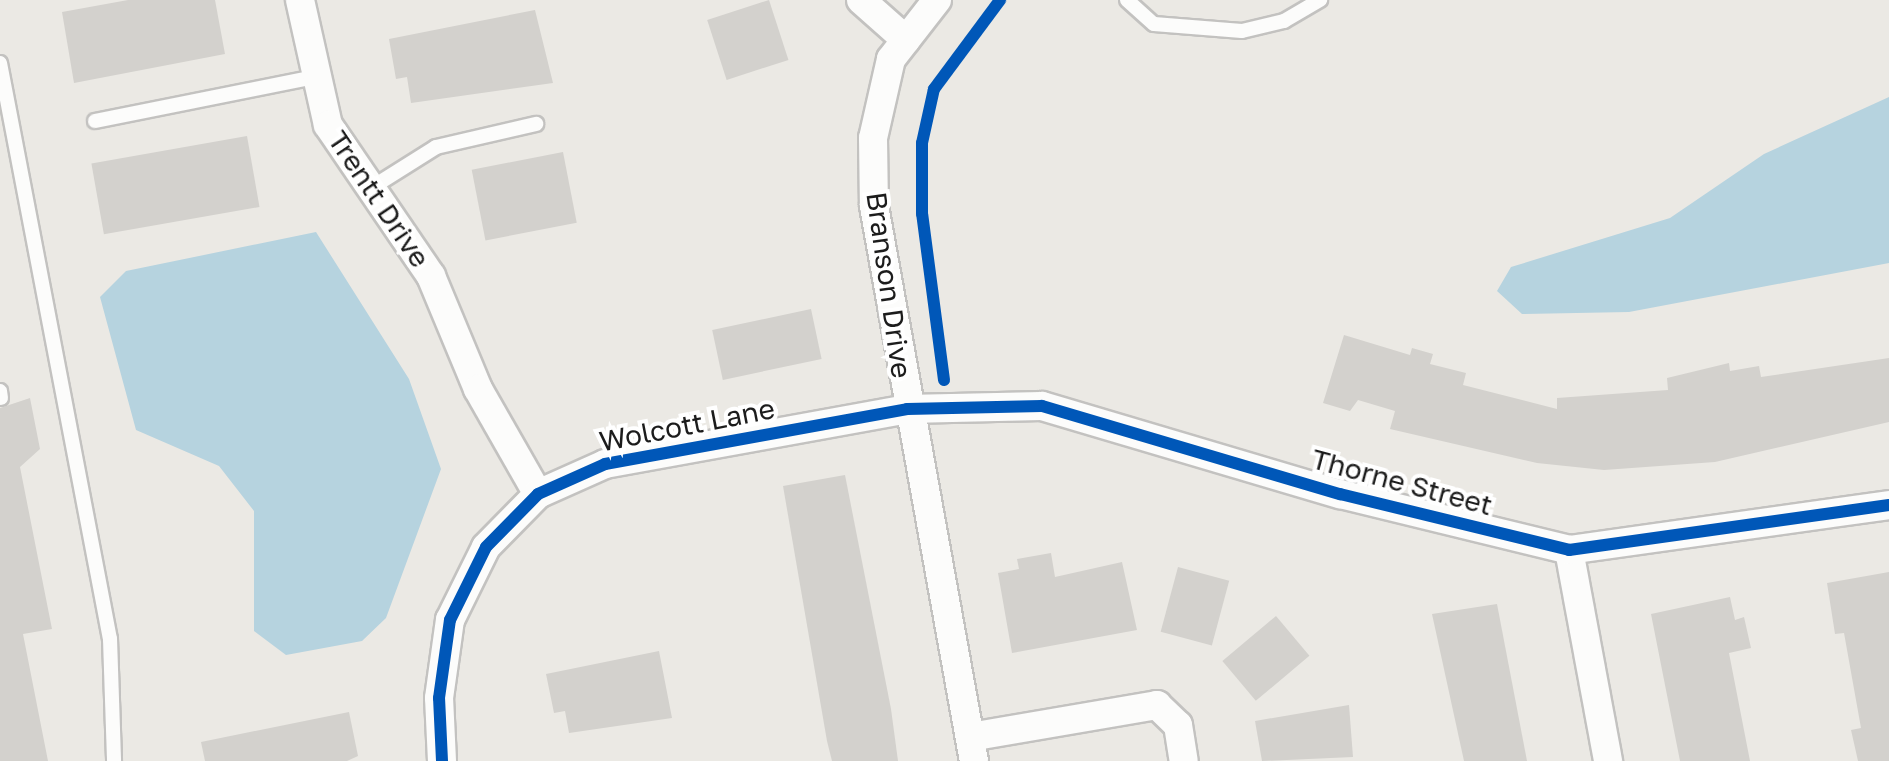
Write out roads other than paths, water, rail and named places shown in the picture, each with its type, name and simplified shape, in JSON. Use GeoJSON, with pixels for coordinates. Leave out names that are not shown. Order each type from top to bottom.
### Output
{"type":"FeatureCollection","features":[{"type":"Feature","properties":{"kind":"street","name":"Trentt Drive"},"geometry":{"type":"LineString","coordinates":[[300,0],[328,125],[431,276],[490,415],[538,494]]}},
{"type":"Feature","properties":{"kind":"street"},"geometry":{"type":"LineString","coordinates":[[861,0],[906,40]]}},
{"type":"Feature","properties":{"kind":"street","name":"Branson Drive"},"geometry":{"type":"LineString","coordinates":[[936,0],[891,59],[873,138],[874,206],[907,409],[972,749]]}},
{"type":"Feature","properties":{"kind":"street","name":"Thorne Street"},"geometry":{"type":"LineString","coordinates":[[907,409],[1042,406],[1340,494],[1569,550],[1889,505]]}},
{"type":"Feature","properties":{"kind":"street","name":"Wolcott Lane"},"geometry":{"type":"LineString","coordinates":[[442,761],[439,698],[450,620],[486,547],[538,494],[605,464],[907,409]]}},
{"type":"Feature","properties":{"kind":"street"},"geometry":{"type":"LineString","coordinates":[[1569,550],[1608,761]]}},
{"type":"Feature","properties":{"kind":"street"},"geometry":{"type":"LineString","coordinates":[[972,749],[1157,705],[1178,726],[1184,761]]}},
{"type":"Feature","properties":{"kind":"lane"},"geometry":{"type":"LineString","coordinates":[[1127,0],[1154,24],[1242,31],[1284,21],[1320,0]]}},
{"type":"Feature","properties":{"kind":"lane"},"geometry":{"type":"LineString","coordinates":[[0,65],[0,105]]}},
{"type":"Feature","properties":{"kind":"lane"},"geometry":{"type":"LineString","coordinates":[[0,65],[110,639],[114,761]]}},
{"type":"Feature","properties":{"kind":"lane"},"geometry":{"type":"LineString","coordinates":[[94,121],[316,77]]}},
{"type":"Feature","properties":{"kind":"lane"},"geometry":{"type":"LineString","coordinates":[[372,188],[436,147],[536,124]]}},
{"type":"Feature","properties":{"kind":"water"},"geometry":{"type":"Polygon","coordinates":[[[1889,97],[1889,263],[1629,312],[1522,314],[1497,291],[1511,267],[1670,218],[1764,154],[1889,97]]]}},
{"type":"Feature","properties":{"kind":"water"},"geometry":{"type":"Polygon","coordinates":[[[316,232],[409,379],[441,469],[386,618],[362,641],[286,655],[254,631],[254,511],[219,466],[136,430],[100,297],[126,271],[316,232]]]}}]}
